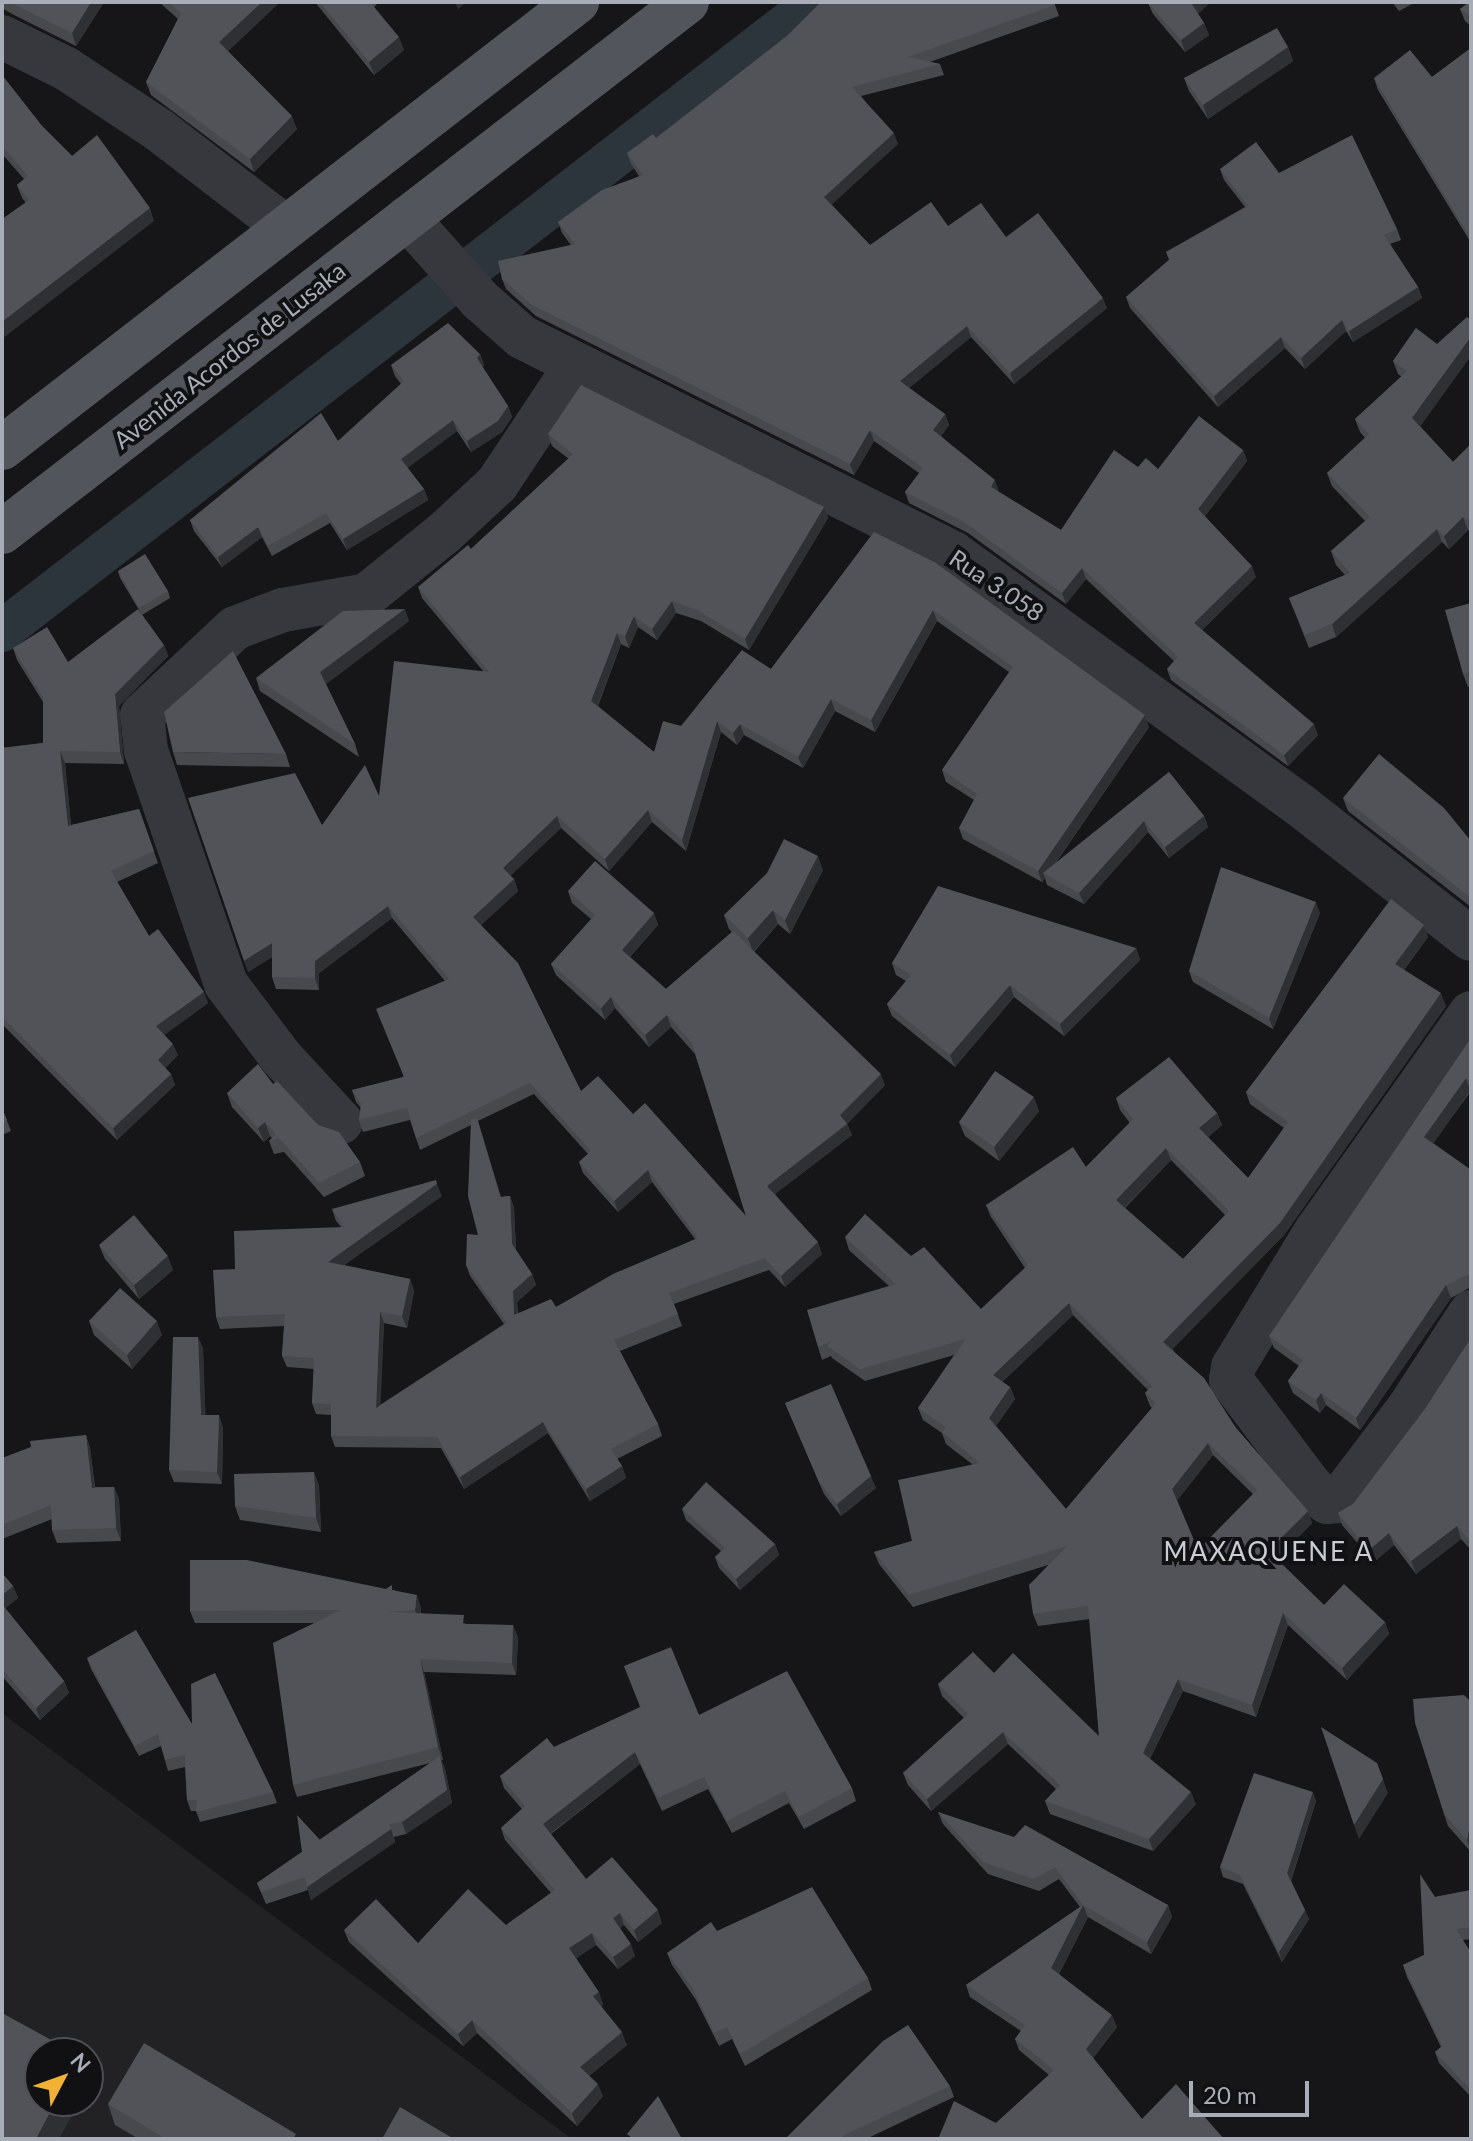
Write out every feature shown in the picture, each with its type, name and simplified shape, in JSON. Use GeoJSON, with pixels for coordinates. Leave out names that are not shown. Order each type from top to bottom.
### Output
{"type":"FeatureCollection","features":[{"type":"Feature","properties":{"kind":"main road"},"geometry":{"type":"LineString","coordinates":[[2,448],[284,226],[393,148],[577,2]]}},
{"type":"Feature","properties":{"kind":"main road","name":"Avenida Acordos de Lusaka"},"geometry":{"type":"LineString","coordinates":[[2,532],[687,2]]}},
{"type":"Feature","properties":{"kind":"street"},"geometry":{"type":"LineString","coordinates":[[2,37],[65,68],[159,130],[284,226]]}},
{"type":"Feature","properties":{"kind":"street","name":"Rua 3.058"},"geometry":{"type":"LineString","coordinates":[[407,218],[480,300],[522,337],[953,553],[1300,805],[1471,939]]}},
{"type":"Feature","properties":{"kind":"street"},"geometry":{"type":"LineString","coordinates":[[341,1122],[281,1057],[226,984],[146,751],[142,715],[235,628],[272,612],[367,595],[411,560],[497,484],[576,365]]}},
{"type":"Feature","properties":{"kind":"street"},"geometry":{"type":"LineString","coordinates":[[1471,1013],[1316,1231],[1233,1367],[1231,1380],[1310,1485],[1327,1502],[1338,1501],[1410,1406],[1471,1312]]}},
{"type":"Feature","properties":{"kind":"shaded area"},"geometry":{"type":"Polygon","coordinates":[[[2,1713],[572,2139],[2,2139],[2,1713]]]}},
{"type":"Feature","properties":{"kind":"building"},"geometry":{"type":"Polygon","coordinates":[[[9,2],[91,2],[72,33],[9,2]]]}},
{"type":"Feature","properties":{"kind":"building"},"geometry":{"type":"Polygon","coordinates":[[[168,2],[262,2],[219,42],[292,116],[250,159],[146,82],[181,13],[168,2]]]}},
{"type":"Feature","properties":{"kind":"building"},"geometry":{"type":"Polygon","coordinates":[[[320,2],[370,2],[399,37],[369,62],[320,2]]]}},
{"type":"Feature","properties":{"kind":"building"},"geometry":{"type":"Polygon","coordinates":[[[821,2],[1054,2],[1055,5],[908,57],[940,64],[852,87],[894,133],[824,197],[870,245],[931,202],[948,226],[981,203],[1006,237],[1038,213],[1103,298],[1010,373],[967,326],[900,381],[945,414],[933,430],[995,480],[991,487],[1061,530],[1114,450],[1138,467],[1146,458],[1158,469],[1199,416],[1243,450],[1198,509],[1252,566],[1194,623],[1314,724],[1284,755],[1167,669],[1178,657],[1082,568],[1062,593],[964,522],[905,492],[923,468],[870,430],[850,464],[532,305],[502,279],[498,261],[575,244],[558,222],[602,190],[643,175],[627,153],[653,134],[656,138],[788,35],[821,2]]]}},
{"type":"Feature","properties":{"kind":"building"},"geometry":{"type":"Polygon","coordinates":[[[1150,2],[1194,2],[1192,4],[1204,23],[1181,40],[1150,2]]]}},
{"type":"Feature","properties":{"kind":"building"},"geometry":{"type":"Polygon","coordinates":[[[1471,2],[1471,17],[1460,9],[1471,2]]]}},
{"type":"Feature","properties":{"kind":"building"},"geometry":{"type":"Polygon","coordinates":[[[1277,28],[1288,47],[1203,105],[1184,78],[1277,28]]]}},
{"type":"Feature","properties":{"kind":"building"},"geometry":{"type":"Polygon","coordinates":[[[1471,48],[1471,239],[1374,78],[1410,50],[1432,77],[1471,48]]]}},
{"type":"Feature","properties":{"kind":"building"},"geometry":{"type":"Polygon","coordinates":[[[2,75],[42,126],[72,156],[97,135],[150,208],[2,322],[2,219],[29,200],[17,185],[28,176],[2,146],[2,75]]]}},
{"type":"Feature","properties":{"kind":"building"},"geometry":{"type":"Polygon","coordinates":[[[1352,135],[1397,229],[1384,235],[1418,287],[1349,331],[1342,320],[1301,358],[1281,337],[1214,396],[1126,297],[1170,259],[1166,252],[1248,206],[1220,169],[1256,142],[1279,173],[1352,135]]]}},
{"type":"Feature","properties":{"kind":"building"},"geometry":{"type":"Polygon","coordinates":[[[1467,317],[1471,320],[1471,337],[1412,418],[1453,462],[1471,444],[1471,521],[1463,517],[1444,536],[1437,529],[1332,624],[1305,635],[1289,598],[1350,573],[1331,551],[1370,517],[1327,473],[1369,434],[1355,419],[1407,371],[1393,361],[1416,328],[1437,344],[1467,317]]]}},
{"type":"Feature","properties":{"kind":"building"},"geometry":{"type":"Polygon","coordinates":[[[448,323],[480,354],[477,358],[508,406],[498,421],[467,441],[453,420],[401,459],[424,489],[343,539],[326,513],[268,546],[258,527],[218,557],[190,520],[321,413],[338,441],[404,381],[391,365],[448,323]]]}},
{"type":"Feature","properties":{"kind":"building"},"geometry":{"type":"Polygon","coordinates":[[[581,385],[824,507],[745,639],[697,610],[672,601],[652,629],[634,616],[625,636],[617,633],[591,701],[654,752],[663,721],[681,726],[742,650],[771,669],[874,532],[936,563],[1145,715],[1038,871],[959,828],[977,794],[942,770],[1013,667],[933,610],[871,720],[831,699],[798,757],[740,724],[733,733],[717,721],[682,840],[648,810],[605,859],[557,816],[503,868],[514,879],[473,917],[518,963],[581,1091],[598,1076],[633,1114],[645,1103],[746,1216],[692,1043],[667,1015],[645,1035],[611,997],[601,1008],[551,964],[595,915],[568,891],[595,861],[654,913],[622,950],[666,989],[733,931],[881,1074],[840,1115],[847,1124],[767,1186],[818,1242],[781,1276],[765,1258],[669,1293],[678,1314],[614,1340],[658,1424],[611,1449],[622,1466],[586,1489],[543,1422],[460,1477],[437,1437],[331,1436],[331,1404],[312,1403],[314,1358],[282,1356],[285,1314],[216,1317],[213,1270],[235,1269],[234,1231],[344,1227],[332,1209],[436,1180],[437,1184],[328,1262],[410,1279],[402,1316],[380,1312],[376,1408],[507,1323],[466,1265],[467,1234],[478,1235],[468,1196],[471,1119],[477,1118],[500,1197],[510,1196],[512,1244],[532,1274],[513,1291],[514,1315],[551,1299],[556,1307],[613,1274],[698,1238],[648,1170],[614,1201],[579,1162],[591,1151],[530,1083],[416,1138],[407,1108],[359,1120],[361,1104],[352,1090],[404,1077],[376,1009],[449,979],[388,906],[315,961],[315,978],[272,977],[272,943],[244,961],[188,798],[295,773],[322,825],[365,765],[379,796],[394,661],[489,672],[418,587],[468,545],[471,549],[573,454],[548,434],[581,385]]]}},
{"type":"Feature","properties":{"kind":"building"},"geometry":{"type":"Polygon","coordinates":[[[145,554],[168,591],[139,608],[118,571],[145,554]]]}},
{"type":"Feature","properties":{"kind":"building"},"geometry":{"type":"Polygon","coordinates":[[[1471,603],[1471,671],[1463,674],[1445,610],[1471,603]]]}},
{"type":"Feature","properties":{"kind":"building"},"geometry":{"type":"Polygon","coordinates":[[[138,609],[164,645],[115,694],[120,752],[60,751],[68,826],[139,809],[154,851],[111,871],[149,936],[158,929],[204,992],[156,1026],[173,1044],[158,1060],[171,1074],[113,1128],[2,1017],[2,748],[43,743],[43,697],[13,648],[47,627],[68,662],[138,609]]]}},
{"type":"Feature","properties":{"kind":"building"},"geometry":{"type":"Polygon","coordinates":[[[405,609],[320,672],[355,744],[256,678],[343,611],[405,609]]]}},
{"type":"Feature","properties":{"kind":"building"},"geometry":{"type":"Polygon","coordinates":[[[233,651],[286,754],[173,752],[164,712],[233,651]]]}},
{"type":"Feature","properties":{"kind":"building"},"geometry":{"type":"Polygon","coordinates":[[[1379,754],[1444,808],[1471,841],[1471,898],[1343,798],[1379,754]]]}},
{"type":"Feature","properties":{"kind":"building"},"geometry":{"type":"Polygon","coordinates":[[[1169,772],[1204,816],[1165,847],[1144,821],[1079,893],[1043,873],[1169,772]]]}},
{"type":"Feature","properties":{"kind":"building"},"geometry":{"type":"Polygon","coordinates":[[[784,839],[818,856],[785,920],[773,910],[748,938],[724,915],[767,873],[784,839]]]}},
{"type":"Feature","properties":{"kind":"building"},"geometry":{"type":"Polygon","coordinates":[[[1221,867],[1316,902],[1269,1018],[1189,971],[1221,867]]]}},
{"type":"Feature","properties":{"kind":"building"},"geometry":{"type":"Polygon","coordinates":[[[938,886],[1136,948],[1060,1024],[1010,985],[950,1055],[887,1004],[911,975],[892,963],[938,886]]]}},
{"type":"Feature","properties":{"kind":"building"},"geometry":{"type":"Polygon","coordinates":[[[1391,899],[1424,925],[1395,964],[1441,993],[1280,1223],[1163,1342],[1204,1378],[1236,1428],[1308,1511],[1268,1551],[1324,1605],[1344,1584],[1385,1622],[1342,1668],[1283,1613],[1252,1705],[1178,1679],[1143,1753],[1191,1792],[1149,1839],[1045,1801],[1060,1785],[1003,1732],[927,1799],[903,1773],[968,1714],[938,1684],[973,1652],[994,1673],[1013,1653],[1099,1736],[1088,1606],[1033,1614],[1029,1585],[1067,1546],[909,1595],[874,1552],[912,1541],[898,1480],[980,1463],[942,1432],[946,1427],[918,1408],[966,1339],[860,1369],[827,1346],[832,1341],[818,1347],[807,1310],[896,1284],[845,1237],[865,1214],[911,1256],[924,1247],[981,1309],[1028,1265],[986,1205],[1073,1147],[1086,1167],[1133,1119],[1116,1098],[1169,1057],[1217,1113],[1199,1128],[1248,1178],[1288,1122],[1246,1092],[1391,899]],[[1166,1148],[1116,1200],[1183,1259],[1229,1211],[1166,1148]],[[1069,1303],[993,1375],[1010,1387],[989,1418],[1066,1509],[1156,1403],[1145,1393],[1152,1386],[1069,1303]],[[1208,1443],[1172,1489],[1198,1550],[1257,1490],[1208,1443]]]}},
{"type":"Feature","properties":{"kind":"building"},"geometry":{"type":"Polygon","coordinates":[[[1471,1038],[1471,1082],[1466,1078],[1424,1137],[1471,1170],[1471,1276],[1446,1285],[1356,1418],[1321,1393],[1316,1400],[1288,1381],[1303,1360],[1269,1336],[1471,1038]]]}},
{"type":"Feature","properties":{"kind":"building"},"geometry":{"type":"Polygon","coordinates":[[[258,1064],[273,1084],[277,1081],[318,1125],[339,1132],[360,1162],[319,1183],[279,1138],[269,1141],[276,1134],[265,1122],[258,1128],[227,1093],[258,1064]]]}},
{"type":"Feature","properties":{"kind":"building"},"geometry":{"type":"Polygon","coordinates":[[[995,1071],[1034,1097],[994,1147],[959,1122],[995,1071]]]}},
{"type":"Feature","properties":{"kind":"building"},"geometry":{"type":"Polygon","coordinates":[[[134,1215],[168,1256],[134,1285],[99,1245],[134,1215]]]}},
{"type":"Feature","properties":{"kind":"building"},"geometry":{"type":"Polygon","coordinates":[[[120,1288],[157,1321],[127,1355],[89,1321],[120,1288]]]}},
{"type":"Feature","properties":{"kind":"building"},"geometry":{"type":"Polygon","coordinates":[[[173,1337],[198,1337],[201,1415],[219,1415],[217,1472],[169,1470],[173,1337]]]}},
{"type":"Feature","properties":{"kind":"building"},"geometry":{"type":"Polygon","coordinates":[[[1471,1338],[1471,1540],[1457,1526],[1411,1561],[1389,1533],[1369,1550],[1338,1513],[1353,1504],[1425,1409],[1471,1338]]]}},
{"type":"Feature","properties":{"kind":"building"},"geometry":{"type":"Polygon","coordinates":[[[831,1384],[871,1476],[837,1504],[819,1482],[785,1403],[831,1384]]]}},
{"type":"Feature","properties":{"kind":"building"},"geometry":{"type":"Polygon","coordinates":[[[86,1435],[92,1488],[114,1487],[116,1528],[52,1530],[51,1505],[2,1525],[2,1458],[31,1447],[30,1441],[86,1435]]]}},
{"type":"Feature","properties":{"kind":"building"},"geometry":{"type":"Polygon","coordinates":[[[314,1472],[316,1518],[235,1506],[234,1474],[314,1472]]]}},
{"type":"Feature","properties":{"kind":"building"},"geometry":{"type":"Polygon","coordinates":[[[706,1482],[775,1544],[736,1579],[715,1557],[725,1548],[682,1509],[706,1482]]]}},
{"type":"Feature","properties":{"kind":"building"},"geometry":{"type":"Polygon","coordinates":[[[190,1560],[247,1560],[386,1589],[392,1585],[392,1590],[417,1595],[415,1610],[387,1612],[464,1615],[463,1624],[513,1625],[512,1663],[420,1659],[438,1747],[293,1785],[273,1643],[341,1610],[190,1611],[190,1560]]]}},
{"type":"Feature","properties":{"kind":"building"},"geometry":{"type":"Polygon","coordinates":[[[2,1573],[13,1586],[2,1595],[2,1573]]]}},
{"type":"Feature","properties":{"kind":"building"},"geometry":{"type":"Polygon","coordinates":[[[2,1604],[64,1681],[36,1708],[2,1669],[2,1604]]]}},
{"type":"Feature","properties":{"kind":"building"},"geometry":{"type":"Polygon","coordinates":[[[136,1630],[192,1724],[191,1684],[215,1673],[273,1792],[196,1812],[197,1800],[187,1800],[185,1755],[165,1760],[158,1734],[135,1746],[87,1658],[136,1630]]]}},
{"type":"Feature","properties":{"kind":"building"},"geometry":{"type":"Polygon","coordinates":[[[671,1647],[699,1715],[787,1671],[852,1788],[799,1817],[785,1791],[727,1821],[704,1777],[658,1798],[635,1752],[543,1824],[586,1879],[612,1857],[658,1910],[634,1930],[620,1913],[613,1918],[631,1944],[613,1957],[592,1933],[569,1948],[599,1992],[593,1996],[622,2032],[580,2067],[598,2084],[572,2113],[472,2020],[458,2034],[344,1930],[376,1899],[418,1943],[468,1889],[506,1925],[555,1890],[501,1828],[525,1806],[500,1776],[547,1738],[554,1747],[641,1707],[624,1666],[671,1647]]]}},
{"type":"Feature","properties":{"kind":"building"},"geometry":{"type":"Polygon","coordinates":[[[1464,1695],[1471,1702],[1471,1818],[1467,1840],[1444,1814],[1415,1723],[1413,1699],[1464,1695]]]}},
{"type":"Feature","properties":{"kind":"building"},"geometry":{"type":"Polygon","coordinates":[[[1321,1727],[1377,1763],[1383,1779],[1354,1825],[1321,1727]]]}},
{"type":"Feature","properties":{"kind":"building"},"geometry":{"type":"Polygon","coordinates":[[[440,1756],[447,1790],[402,1822],[389,1824],[391,1829],[307,1887],[305,1877],[261,1892],[257,1883],[302,1852],[297,1815],[320,1840],[440,1756]]]}},
{"type":"Feature","properties":{"kind":"building"},"geometry":{"type":"Polygon","coordinates":[[[1254,1773],[1313,1792],[1287,1873],[1305,1910],[1279,1952],[1240,1875],[1220,1867],[1254,1773]]]}},
{"type":"Feature","properties":{"kind":"building"},"geometry":{"type":"Polygon","coordinates":[[[938,1812],[1014,1837],[1025,1825],[1168,1905],[1147,1942],[1083,1905],[1055,1867],[1034,1879],[983,1862],[938,1812]]]}},
{"type":"Feature","properties":{"kind":"building"},"geometry":{"type":"Polygon","coordinates":[[[1420,1874],[1435,1897],[1471,1890],[1471,1927],[1456,1929],[1471,1953],[1471,2090],[1435,2052],[1442,2046],[1403,1965],[1424,1955],[1420,1874]]]}},
{"type":"Feature","properties":{"kind":"building"},"geometry":{"type":"Polygon","coordinates":[[[812,1887],[868,1978],[740,2054],[727,2027],[714,2033],[692,1987],[667,1953],[711,1922],[717,1931],[812,1887]]]}},
{"type":"Feature","properties":{"kind":"building"},"geometry":{"type":"Polygon","coordinates":[[[1083,1905],[1051,1968],[1112,2015],[1086,2049],[1142,2119],[1176,2084],[1224,2139],[938,2139],[954,2101],[996,2123],[1054,2070],[1015,2039],[1025,2025],[966,1985],[1083,1905]]]}},
{"type":"Feature","properties":{"kind":"building"},"geometry":{"type":"Polygon","coordinates":[[[2,2013],[46,2037],[24,2037],[24,2117],[48,2117],[36,2139],[2,2139],[2,2013]]]}},
{"type":"Feature","properties":{"kind":"building"},"geometry":{"type":"Polygon","coordinates":[[[908,2025],[950,2086],[842,2136],[844,2139],[785,2139],[883,2041],[908,2025]]]}},
{"type":"Feature","properties":{"kind":"building"},"geometry":{"type":"Polygon","coordinates":[[[144,2043],[296,2134],[293,2139],[166,2139],[108,2104],[144,2043]]]}},
{"type":"Feature","properties":{"kind":"building"},"geometry":{"type":"Polygon","coordinates":[[[658,2096],[682,2139],[633,2139],[627,2134],[658,2096]]]}},
{"type":"Feature","properties":{"kind":"building"},"geometry":{"type":"Polygon","coordinates":[[[400,2107],[454,2139],[382,2139],[400,2107]]]}},
{"type":"Feature","properties":{"kind":"waterway"},"geometry":{"type":"LineString","coordinates":[[2,631],[815,2]]}},
{"type":"Feature","properties":{"kind":"district","name":"MAXAQUENE A"},"geometry":{"type":"Point","coordinates":[1269,1552]}}]}
